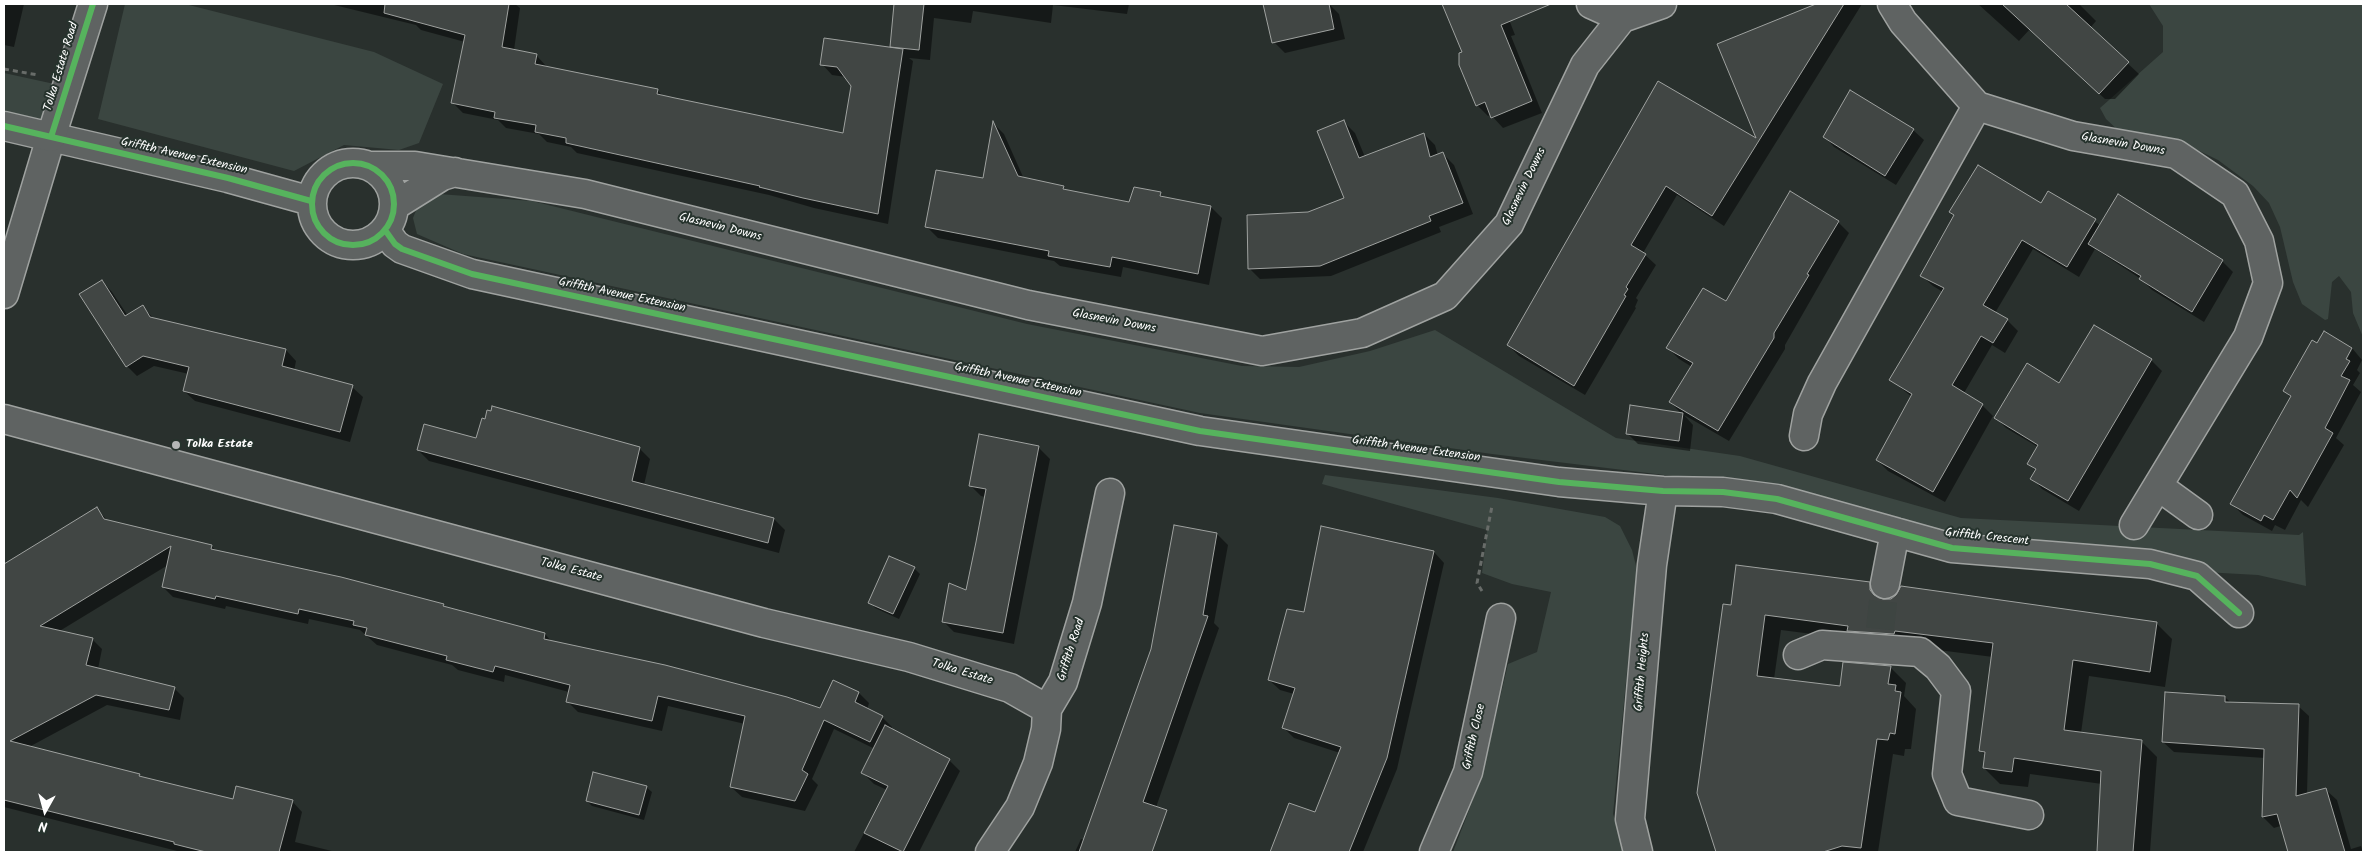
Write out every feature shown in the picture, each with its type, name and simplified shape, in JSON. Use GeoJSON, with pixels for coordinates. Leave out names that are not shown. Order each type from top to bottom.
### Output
{"type":"FeatureCollection","features":[{"type":"Feature","properties":{"kind":"street","name":"Tolka Estate Road"},"geometry":{"type":"LineString","coordinates":[[51,137],[93,4]]}},
{"type":"Feature","properties":{"kind":"street"},"geometry":{"type":"LineString","coordinates":[[1591,4],[1622,18],[1662,4]]}},
{"type":"Feature","properties":{"kind":"street"},"geometry":{"type":"LineString","coordinates":[[1804,436],[1808,414],[1822,383],[1976,106],[1903,22],[1892,4]]}},
{"type":"Feature","properties":{"kind":"street","name":"Glasnevin Downs"},"geometry":{"type":"LineString","coordinates":[[369,166],[415,166],[585,194],[1028,305],[1262,351],[1362,333],[1445,296],[1509,224],[1585,65],[1622,18]]}},
{"type":"Feature","properties":{"kind":"street","name":"Glasnevin Downs"},"geometry":{"type":"LineString","coordinates":[[1976,106],[2073,136],[2176,154],[2235,194],[2259,241],[2268,282],[2248,336],[2134,526]]}},
{"type":"Feature","properties":{"kind":"street","name":"Griffith Avenue Extension"},"geometry":{"type":"LineString","coordinates":[[4,126],[228,178],[311,201]]}},
{"type":"Feature","properties":{"kind":"street"},"geometry":{"type":"LineString","coordinates":[[4,294],[51,137]]}},
{"type":"Feature","properties":{"kind":"street"},"geometry":{"type":"LineString","coordinates":[[369,166],[357,163],[333,168],[322,176],[314,188],[311,201],[312,214],[317,226],[326,236],[337,242],[350,245],[363,244],[375,239],[389,218],[442,176],[455,172]]}},
{"type":"Feature","properties":{"kind":"street","name":"Griffith Avenue Extension"},"geometry":{"type":"LineString","coordinates":[[369,166],[387,181],[392,193],[389,218],[402,249],[472,274],[1200,431],[1558,482],[1664,491]]}},
{"type":"Feature","properties":{"kind":"street","name":"Tolka Estate"},"geometry":{"type":"LineString","coordinates":[[4,419],[754,620],[909,657],[1010,688],[1047,709]]}},
{"type":"Feature","properties":{"kind":"street"},"geometry":{"type":"LineString","coordinates":[[2158,486],[2198,515]]}},
{"type":"Feature","properties":{"kind":"street","name":"Griffith Crescent"},"geometry":{"type":"LineString","coordinates":[[1664,491],[1723,492],[1777,499],[1952,548],[2150,564],[2197,576],[2238,613]]}},
{"type":"Feature","properties":{"kind":"street","name":"Griffith Heights"},"geometry":{"type":"LineString","coordinates":[[1638,852],[1630,819],[1652,566],[1664,491]]}},
{"type":"Feature","properties":{"kind":"street","name":"Griffith Road"},"geometry":{"type":"LineString","coordinates":[[990,852],[1020,807],[1038,763],[1046,729],[1047,709],[1063,682],[1087,603],[1110,493]]}},
{"type":"Feature","properties":{"kind":"street"},"geometry":{"type":"LineString","coordinates":[[1885,584],[1895,532]]}},
{"type":"Feature","properties":{"kind":"street","name":"Griffith Close"},"geometry":{"type":"LineString","coordinates":[[1434,852],[1468,772],[1501,618]]}},
{"type":"Feature","properties":{"kind":"street"},"geometry":{"type":"LineString","coordinates":[[1798,655],[1822,645],[1878,638],[1920,652],[1938,667],[1956,691],[1947,774],[1958,801],[2030,815]]}},
{"type":"Feature","properties":{"kind":"path"},"geometry":{"type":"LineString","coordinates":[[1498,473],[1476,583],[1501,618]]}},
{"type":"Feature","properties":{"kind":"shaded area"},"geometry":{"type":"Polygon","coordinates":[[[125,4],[185,4],[374,52],[443,84],[419,143],[399,150],[344,145],[294,171],[98,119],[125,4]]]}},
{"type":"Feature","properties":{"kind":"shaded area"},"geometry":{"type":"Polygon","coordinates":[[[2149,4],[2363,4],[2363,337],[2353,313],[2351,292],[2339,276],[2332,282],[2328,319],[2325,320],[2302,304],[2293,282],[2280,227],[2269,203],[2253,186],[2218,160],[2183,143],[2122,134],[2106,119],[2100,108],[2163,52],[2163,26],[2149,4]]]}},
{"type":"Feature","properties":{"kind":"shaded area"},"geometry":{"type":"Polygon","coordinates":[[[4,73],[59,85],[42,136],[4,126],[4,73]]]}},
{"type":"Feature","properties":{"kind":"shaded area"},"geometry":{"type":"Polygon","coordinates":[[[439,194],[532,201],[1027,324],[1242,366],[1299,367],[1370,351],[1435,330],[1616,438],[1740,456],[1961,518],[2299,535],[2303,532],[2306,586],[2258,575],[2204,572],[1959,538],[1738,484],[1492,454],[1200,413],[463,254],[417,234],[413,218],[419,203],[439,194]]]}},
{"type":"Feature","properties":{"kind":"shaded area"},"geometry":{"type":"Polygon","coordinates":[[[1325,475],[1498,498],[1605,517],[1620,526],[1632,550],[1637,570],[1613,814],[1626,852],[1453,852],[1481,779],[1508,664],[1537,652],[1551,592],[1512,584],[1482,573],[1487,530],[1322,484],[1325,475]]]}},
{"type":"Feature","properties":{"kind":"building"},"geometry":{"type":"Polygon","coordinates":[[[385,4],[509,4],[502,47],[537,54],[535,64],[658,89],[657,94],[843,133],[851,86],[837,67],[820,65],[824,38],[903,49],[878,214],[566,143],[566,138],[535,132],[536,125],[494,118],[495,112],[451,103],[465,35],[384,13],[385,4]]]}},
{"type":"Feature","properties":{"kind":"building"},"geometry":{"type":"Polygon","coordinates":[[[894,4],[924,4],[919,50],[890,47],[894,4]]]}},
{"type":"Feature","properties":{"kind":"building"},"geometry":{"type":"Polygon","coordinates":[[[1263,4],[1329,4],[1334,29],[1272,43],[1263,4]]]}},
{"type":"Feature","properties":{"kind":"building"},"geometry":{"type":"Polygon","coordinates":[[[1442,4],[1551,4],[1501,25],[1532,101],[1491,118],[1485,102],[1476,106],[1459,65],[1459,53],[1462,52],[1442,4]]]}},
{"type":"Feature","properties":{"kind":"building"},"geometry":{"type":"Polygon","coordinates":[[[1816,4],[1844,4],[1712,216],[1666,186],[1631,245],[1646,254],[1626,287],[1628,289],[1624,295],[1626,296],[1574,386],[1507,345],[1658,81],[1756,138],[1717,44],[1816,4]]]}},
{"type":"Feature","properties":{"kind":"building"},"geometry":{"type":"Polygon","coordinates":[[[2002,4],[2066,4],[2129,62],[2099,94],[2002,4]]]}},
{"type":"Feature","properties":{"kind":"building"},"geometry":{"type":"Polygon","coordinates":[[[1850,90],[1914,129],[1885,176],[1823,137],[1850,90]]]}},
{"type":"Feature","properties":{"kind":"building"},"geometry":{"type":"Polygon","coordinates":[[[1344,120],[1359,158],[1424,133],[1430,157],[1443,152],[1463,203],[1429,216],[1431,221],[1320,266],[1248,269],[1247,215],[1308,212],[1344,198],[1317,131],[1344,120]]]}},
{"type":"Feature","properties":{"kind":"building"},"geometry":{"type":"Polygon","coordinates":[[[993,121],[1018,176],[1064,186],[1063,189],[1129,202],[1134,187],[1161,192],[1160,196],[1211,206],[1198,274],[1112,257],[1110,267],[1048,256],[1049,251],[925,227],[936,170],[983,178],[993,121]]]}},
{"type":"Feature","properties":{"kind":"building"},"geometry":{"type":"Polygon","coordinates":[[[1978,165],[2041,203],[2048,191],[2096,219],[2067,267],[2022,240],[1983,305],[2008,319],[1993,343],[1981,336],[1952,385],[1983,404],[1933,492],[1876,460],[1912,394],[1889,380],[1944,288],[1920,276],[1954,215],[1949,212],[1978,165]]]}},
{"type":"Feature","properties":{"kind":"building"},"geometry":{"type":"Polygon","coordinates":[[[1790,191],[1839,221],[1774,333],[1774,338],[1718,431],[1669,402],[1693,363],[1666,348],[1703,288],[1726,301],[1790,191]]]}},
{"type":"Feature","properties":{"kind":"building"},"geometry":{"type":"Polygon","coordinates":[[[2118,194],[2223,260],[2192,312],[2139,279],[2141,276],[2088,244],[2118,194]]]}},
{"type":"Feature","properties":{"kind":"building"},"geometry":{"type":"Polygon","coordinates":[[[102,280],[125,316],[143,305],[150,317],[286,349],[282,366],[353,385],[340,432],[183,391],[189,367],[143,356],[126,367],[79,294],[102,280]]]}},
{"type":"Feature","properties":{"kind":"building"},"geometry":{"type":"Polygon","coordinates":[[[2094,325],[2152,359],[2068,501],[2030,479],[2036,469],[2027,464],[2038,445],[1994,418],[2027,363],[2059,383],[2094,325]]]}},
{"type":"Feature","properties":{"kind":"building"},"geometry":{"type":"Polygon","coordinates":[[[2324,331],[2352,348],[2346,359],[2350,361],[2341,376],[2350,380],[2325,428],[2333,433],[2297,498],[2290,490],[2273,520],[2264,515],[2261,521],[2230,504],[2291,396],[2283,391],[2312,340],[2317,343],[2324,331]]]}},
{"type":"Feature","properties":{"kind":"building"},"geometry":{"type":"Polygon","coordinates":[[[1630,405],[1683,413],[1679,441],[1626,434],[1630,405]]]}},
{"type":"Feature","properties":{"kind":"building"},"geometry":{"type":"Polygon","coordinates":[[[492,406],[640,447],[632,481],[774,518],[768,543],[417,450],[424,424],[476,438],[482,418],[485,419],[487,410],[491,411],[492,406]]]}},
{"type":"Feature","properties":{"kind":"building"},"geometry":{"type":"Polygon","coordinates":[[[979,434],[1039,446],[1003,633],[942,622],[949,583],[966,590],[976,542],[986,489],[969,486],[979,434]]]}},
{"type":"Feature","properties":{"kind":"building"},"geometry":{"type":"Polygon","coordinates":[[[97,507],[104,519],[212,545],[211,549],[341,577],[545,633],[544,639],[665,665],[787,697],[820,708],[833,680],[859,692],[855,702],[883,716],[870,742],[824,720],[802,770],[808,774],[795,801],[730,787],[745,716],[658,696],[652,721],[566,702],[570,685],[495,666],[493,672],[446,660],[447,656],[365,635],[367,628],[353,625],[354,621],[299,609],[298,614],[216,596],[215,599],[162,587],[171,546],[40,626],[93,638],[86,665],[175,687],[169,710],[96,695],[10,741],[233,799],[236,786],[293,800],[279,852],[206,852],[174,844],[174,842],[4,800],[4,564],[97,507]]]}},
{"type":"Feature","properties":{"kind":"building"},"geometry":{"type":"Polygon","coordinates":[[[1174,525],[1217,533],[1203,615],[1208,616],[1143,802],[1167,810],[1152,852],[1079,852],[1151,649],[1174,525]]]}},
{"type":"Feature","properties":{"kind":"building"},"geometry":{"type":"Polygon","coordinates":[[[1321,526],[1434,551],[1387,758],[1349,852],[1270,852],[1289,803],[1315,812],[1341,747],[1282,728],[1295,688],[1268,680],[1287,609],[1304,612],[1321,526]]]}},
{"type":"Feature","properties":{"kind":"building"},"geometry":{"type":"Polygon","coordinates":[[[889,556],[915,567],[893,614],[868,603],[889,556]]]}},
{"type":"Feature","properties":{"kind":"building"},"geometry":{"type":"Polygon","coordinates":[[[1736,565],[1870,582],[1870,590],[1874,595],[1883,599],[1891,599],[1896,595],[1901,586],[2157,622],[2150,672],[2073,660],[2064,730],[2142,740],[2133,852],[2097,852],[2101,771],[2014,758],[2012,772],[1983,768],[1985,752],[1979,751],[1993,643],[1895,631],[1894,634],[1847,631],[1848,626],[1765,615],[1757,676],[1840,686],[1843,662],[1891,666],[1888,684],[1896,685],[1895,691],[1901,692],[1895,734],[1890,733],[1888,740],[1877,739],[1861,848],[1842,846],[1823,852],[1716,852],[1697,793],[1723,604],[1731,605],[1736,565]]]}},
{"type":"Feature","properties":{"kind":"building"},"geometry":{"type":"Polygon","coordinates":[[[2165,692],[2225,696],[2225,702],[2299,704],[2296,796],[2326,788],[2345,852],[2288,852],[2277,814],[2262,817],[2264,749],[2162,742],[2165,692]]]}},
{"type":"Feature","properties":{"kind":"building"},"geometry":{"type":"Polygon","coordinates":[[[885,725],[950,759],[903,852],[864,833],[888,786],[861,773],[885,725]]]}},
{"type":"Feature","properties":{"kind":"building"},"geometry":{"type":"Polygon","coordinates":[[[593,772],[647,786],[639,815],[586,801],[593,772]]]}},
{"type":"Feature","properties":{"kind":"tunnel"},"geometry":{"type":"LineString","coordinates":[[1880,629],[1885,584]]}},
{"type":"Feature","properties":{"kind":"cycle path"},"geometry":{"type":"LineString","coordinates":[[51,137],[93,4]]}},
{"type":"Feature","properties":{"kind":"cycle path"},"geometry":{"type":"LineString","coordinates":[[4,126],[228,178],[311,201]]}},
{"type":"Feature","properties":{"kind":"cycle path"},"geometry":{"type":"LineString","coordinates":[[353,163],[369,166],[382,175],[391,188],[394,204],[391,220],[382,233],[369,242],[353,245],[337,242],[324,233],[315,220],[312,204],[315,188],[324,175],[337,166],[353,163]]}},
{"type":"Feature","properties":{"kind":"cycle path"},"geometry":{"type":"LineString","coordinates":[[385,230],[395,244],[402,249],[472,274],[1200,431],[1559,482],[1663,491],[1723,492],[1777,499],[1952,548],[2150,564],[2197,576],[2239,613]]}},
{"type":"Feature","properties":{"kind":"place","name":"Tolka Estate"},"geometry":{"type":"Point","coordinates":[176,445]}}]}
